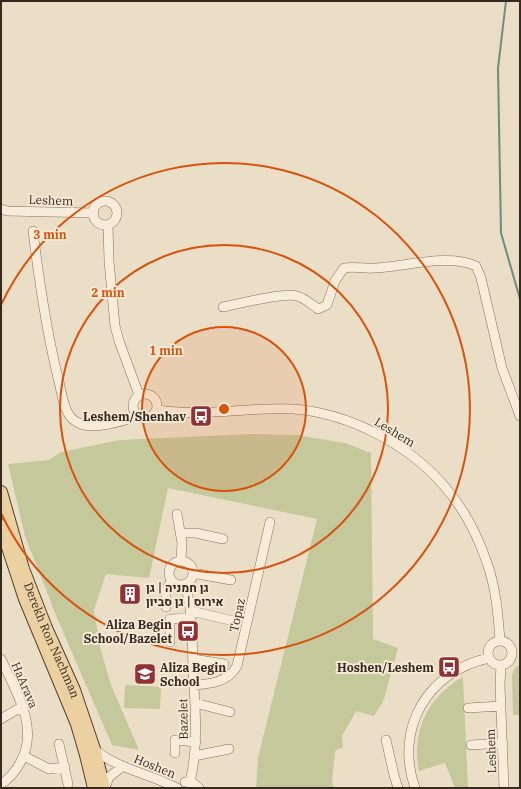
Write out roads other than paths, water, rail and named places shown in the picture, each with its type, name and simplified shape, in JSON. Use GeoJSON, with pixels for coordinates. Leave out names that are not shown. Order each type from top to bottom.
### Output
{"type":"FeatureCollection","features":[{"type":"Feature","properties":{"kind":"main road","name":"Derekh Ron Nachman"},"geometry":{"type":"LineString","coordinates":[[1,492],[23,569],[46,628],[74,690],[94,749],[105,788]]}},
{"type":"Feature","properties":{"kind":"main road","name":"Derekh Ron Nachman"},"geometry":{"type":"LineString","coordinates":[[1,526],[15,572],[37,631],[77,724],[94,788]]}},
{"type":"Feature","properties":{"kind":"street"},"geometry":{"type":"LineString","coordinates":[[103,202],[112,203],[115,206],[117,216],[113,223],[108,225],[103,225],[95,220],[94,213],[98,204],[103,202]]}},
{"type":"Feature","properties":{"kind":"street","name":"Leshem"},"geometry":{"type":"LineString","coordinates":[[3,211],[94,213]]}},
{"type":"Feature","properties":{"kind":"street"},"geometry":{"type":"LineString","coordinates":[[108,225],[115,326],[118,341],[139,395]]}},
{"type":"Feature","properties":{"kind":"street"},"geometry":{"type":"LineString","coordinates":[[33,231],[45,319],[55,365],[68,412],[73,419],[80,424],[89,426],[119,421],[137,416],[141,418],[150,418],[154,416],[157,410],[157,402],[154,397],[148,394],[139,395],[134,402],[133,407],[137,416]]}},
{"type":"Feature","properties":{"kind":"street"},"geometry":{"type":"LineString","coordinates":[[223,307],[278,296],[296,296],[309,302],[318,310],[327,305],[335,281],[344,268],[354,266],[374,268],[444,261],[468,263],[476,266],[481,278],[502,368],[520,416]]}},
{"type":"Feature","properties":{"kind":"street","name":"Leshem"},"geometry":{"type":"LineString","coordinates":[[157,410],[192,413],[273,409],[310,411],[345,420],[361,426],[406,451],[446,487],[473,528],[492,578],[500,640]]}},
{"type":"Feature","properties":{"kind":"street"},"geometry":{"type":"LineString","coordinates":[[177,514],[181,533],[181,560]]}},
{"type":"Feature","properties":{"kind":"street","name":"Topaz"},"geometry":{"type":"LineString","coordinates":[[194,685],[209,684],[224,679],[234,671],[237,666],[270,522]]}},
{"type":"Feature","properties":{"kind":"street"},"geometry":{"type":"LineString","coordinates":[[181,533],[196,533],[223,539]]}},
{"type":"Feature","properties":{"kind":"street"},"geometry":{"type":"LineString","coordinates":[[181,560],[189,563],[193,573],[190,581],[185,584],[178,585],[172,581],[168,574],[173,563],[181,560]]}},
{"type":"Feature","properties":{"kind":"street"},"geometry":{"type":"LineString","coordinates":[[193,573],[231,580]]}},
{"type":"Feature","properties":{"kind":"street"},"geometry":{"type":"LineString","coordinates":[[166,607],[166,589],[172,581]]}},
{"type":"Feature","properties":{"kind":"street","name":"Bazelet"},"geometry":{"type":"LineString","coordinates":[[185,584],[191,614],[196,742],[190,782]]}},
{"type":"Feature","properties":{"kind":"street"},"geometry":{"type":"LineString","coordinates":[[170,642],[170,618],[191,614],[234,621]]}},
{"type":"Feature","properties":{"kind":"street"},"geometry":{"type":"LineString","coordinates":[[500,640],[510,644],[516,654],[508,662],[501,665],[496,664],[489,658],[488,649],[492,644],[500,640]]}},
{"type":"Feature","properties":{"kind":"street"},"geometry":{"type":"LineString","coordinates":[[193,658],[224,664]]}},
{"type":"Feature","properties":{"kind":"street"},"geometry":{"type":"LineString","coordinates":[[415,788],[410,768],[409,740],[413,723],[424,701],[438,684],[461,667],[474,661],[489,658]]}},
{"type":"Feature","properties":{"kind":"street","name":"HaArava"},"geometry":{"type":"LineString","coordinates":[[1,659],[23,706],[28,725],[28,741],[24,756],[11,776],[1,784]]}},
{"type":"Feature","properties":{"kind":"street","name":"Leshem"},"geometry":{"type":"LineString","coordinates":[[501,665],[504,788]]}},
{"type":"Feature","properties":{"kind":"street"},"geometry":{"type":"LineString","coordinates":[[194,703],[230,712]]}},
{"type":"Feature","properties":{"kind":"street"},"geometry":{"type":"LineString","coordinates":[[1,719],[23,706]]}},
{"type":"Feature","properties":{"kind":"street"},"geometry":{"type":"LineString","coordinates":[[468,708],[501,706]]}},
{"type":"Feature","properties":{"kind":"street"},"geometry":{"type":"LineString","coordinates":[[175,753],[176,740],[196,742]]}},
{"type":"Feature","properties":{"kind":"street"},"geometry":{"type":"LineString","coordinates":[[386,740],[398,788]]}},
{"type":"Feature","properties":{"kind":"street"},"geometry":{"type":"LineString","coordinates":[[471,745],[503,743]]}},
{"type":"Feature","properties":{"kind":"street"},"geometry":{"type":"LineString","coordinates":[[59,744],[68,784]]}},
{"type":"Feature","properties":{"kind":"street","name":"Hoshen"},"geometry":{"type":"LineString","coordinates":[[94,749],[101,755],[123,766],[177,788]]}},
{"type":"Feature","properties":{"kind":"street"},"geometry":{"type":"LineString","coordinates":[[194,756],[229,749]]}},
{"type":"Feature","properties":{"kind":"street"},"geometry":{"type":"LineString","coordinates":[[24,756],[49,769],[65,767]]}},
{"type":"Feature","properties":{"kind":"street","name":"Hoshen"},"geometry":{"type":"LineString","coordinates":[[105,788],[109,777],[123,766]]}},
{"type":"Feature","properties":{"kind":"street"},"geometry":{"type":"LineString","coordinates":[[177,788],[183,783],[190,782],[199,788]]}},
{"type":"Feature","properties":{"kind":"waterway"},"geometry":{"type":"LineString","coordinates":[[506,1],[498,68],[501,233],[520,299]]}},
{"type":"Feature","properties":{"kind":"place","name":"Leshem/Shenhav"},"geometry":{"type":"Point","coordinates":[201,416]}},
{"type":"Feature","properties":{"kind":"place","name":"גן חמניה | גן אירוס | גן סביון"},"geometry":{"type":"Point","coordinates":[130,594]}},
{"type":"Feature","properties":{"kind":"place","name":"Aliza Begin School/Bazelet"},"geometry":{"type":"Point","coordinates":[188,631]}},
{"type":"Feature","properties":{"kind":"place","name":"Hoshen/Leshem"},"geometry":{"type":"Point","coordinates":[449,667]}},
{"type":"Feature","properties":{"kind":"place","name":"Aliza Begin School"},"geometry":{"type":"Point","coordinates":[145,674]}}]}
